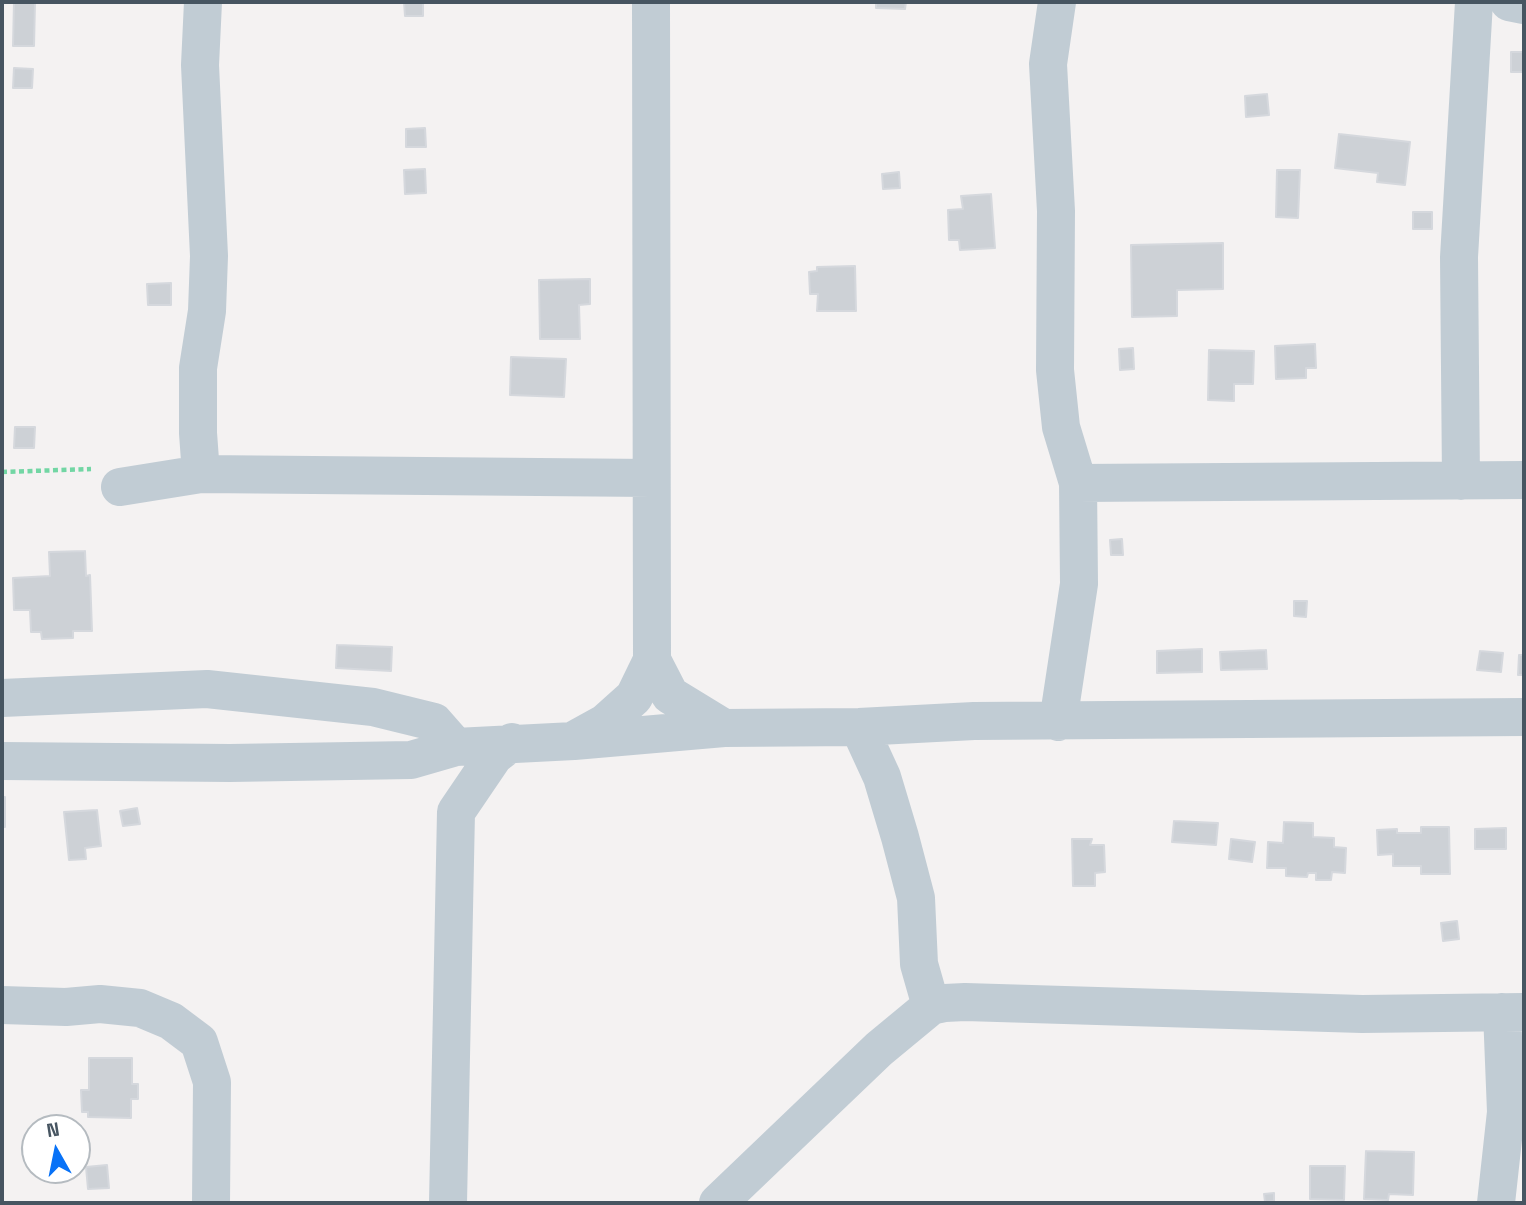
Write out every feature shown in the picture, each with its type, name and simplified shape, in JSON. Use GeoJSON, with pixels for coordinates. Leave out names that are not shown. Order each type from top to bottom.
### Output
{"type":"FeatureCollection","features":[{"type":"Feature","properties":{"kind":"street"},"geometry":{"type":"LineString","coordinates":[[201,474],[198,368],[207,311],[209,256],[200,65],[203,2]]}},
{"type":"Feature","properties":{"kind":"street"},"geometry":{"type":"LineString","coordinates":[[574,741],[605,723],[634,696],[652,660],[651,2]]}},
{"type":"Feature","properties":{"kind":"street"},"geometry":{"type":"LineString","coordinates":[[1057,2],[1048,64],[1056,211],[1055,370],[1061,427],[1078,483],[1079,584],[1058,722]]}},
{"type":"Feature","properties":{"kind":"street"},"geometry":{"type":"LineString","coordinates":[[1461,481],[1459,257],[1474,2]]}},
{"type":"Feature","properties":{"kind":"street"},"geometry":{"type":"LineString","coordinates":[[1509,2],[1524,5]]}},
{"type":"Feature","properties":{"kind":"street"},"geometry":{"type":"LineString","coordinates":[[120,487],[201,474],[651,478]]}},
{"type":"Feature","properties":{"kind":"street"},"geometry":{"type":"LineString","coordinates":[[1078,483],[1524,480]]}},
{"type":"Feature","properties":{"kind":"street"},"geometry":{"type":"LineString","coordinates":[[652,660],[670,695],[724,728]]}},
{"type":"Feature","properties":{"kind":"street"},"geometry":{"type":"LineString","coordinates":[[2,698],[207,689],[385,710],[434,722],[456,747]]}},
{"type":"Feature","properties":{"kind":"street"},"geometry":{"type":"LineString","coordinates":[[2,761],[230,763],[411,760],[456,747],[512,742],[574,741],[724,728],[859,727],[974,721],[1524,717]]}},
{"type":"Feature","properties":{"kind":"street"},"geometry":{"type":"LineString","coordinates":[[859,727],[882,777],[916,898],[919,964],[931,1006]]}},
{"type":"Feature","properties":{"kind":"street"},"geometry":{"type":"LineString","coordinates":[[448,1203],[456,812],[494,757],[512,742]]}},
{"type":"Feature","properties":{"kind":"street"},"geometry":{"type":"LineString","coordinates":[[411,760],[436,781],[456,812]]}},
{"type":"Feature","properties":{"kind":"street"},"geometry":{"type":"LineString","coordinates":[[718,1203],[879,1049],[931,1006],[965,1002],[1362,1014],[1513,1012],[1496,1203]]}},
{"type":"Feature","properties":{"kind":"street"},"geometry":{"type":"LineString","coordinates":[[2,1005],[66,1007],[100,1004],[140,1008],[171,1021],[199,1042],[212,1082],[211,1203]]}},
{"type":"Feature","properties":{"kind":"path"},"geometry":{"type":"LineString","coordinates":[[2,472],[98,468],[120,487]]}},
{"type":"Feature","properties":{"kind":"building"},"geometry":{"type":"Polygon","coordinates":[[[14,2],[35,2],[34,46],[13,46],[14,2]]]}},
{"type":"Feature","properties":{"kind":"building"},"geometry":{"type":"Polygon","coordinates":[[[404,2],[423,2],[423,16],[405,16],[404,2]]]}},
{"type":"Feature","properties":{"kind":"building"},"geometry":{"type":"Polygon","coordinates":[[[876,2],[906,2],[905,9],[876,8],[876,2]]]}},
{"type":"Feature","properties":{"kind":"building"},"geometry":{"type":"Polygon","coordinates":[[[1511,52],[1524,52],[1524,72],[1511,72],[1511,52]]]}},
{"type":"Feature","properties":{"kind":"building"},"geometry":{"type":"Polygon","coordinates":[[[14,68],[33,69],[32,88],[13,88],[14,68]]]}},
{"type":"Feature","properties":{"kind":"building"},"geometry":{"type":"Polygon","coordinates":[[[1267,94],[1269,115],[1246,117],[1245,96],[1267,94]]]}},
{"type":"Feature","properties":{"kind":"building"},"geometry":{"type":"Polygon","coordinates":[[[425,128],[426,147],[406,147],[406,129],[425,128]]]}},
{"type":"Feature","properties":{"kind":"building"},"geometry":{"type":"Polygon","coordinates":[[[1339,134],[1410,142],[1405,185],[1377,182],[1378,173],[1335,168],[1339,134]]]}},
{"type":"Feature","properties":{"kind":"building"},"geometry":{"type":"Polygon","coordinates":[[[425,169],[426,193],[405,194],[404,170],[425,169]]]}},
{"type":"Feature","properties":{"kind":"building"},"geometry":{"type":"Polygon","coordinates":[[[1277,170],[1300,170],[1298,218],[1276,217],[1277,170]]]}},
{"type":"Feature","properties":{"kind":"building"},"geometry":{"type":"Polygon","coordinates":[[[899,172],[900,188],[883,189],[882,174],[899,172]]]}},
{"type":"Feature","properties":{"kind":"building"},"geometry":{"type":"Polygon","coordinates":[[[991,194],[995,248],[960,250],[959,240],[949,240],[948,210],[963,209],[961,196],[991,194]]]}},
{"type":"Feature","properties":{"kind":"building"},"geometry":{"type":"Polygon","coordinates":[[[1413,212],[1432,212],[1432,229],[1413,229],[1413,212]]]}},
{"type":"Feature","properties":{"kind":"building"},"geometry":{"type":"Polygon","coordinates":[[[1223,243],[1223,289],[1177,290],[1177,316],[1132,317],[1131,245],[1223,243]]]}},
{"type":"Feature","properties":{"kind":"building"},"geometry":{"type":"Polygon","coordinates":[[[855,266],[856,311],[817,311],[818,294],[810,294],[809,272],[817,271],[817,267],[855,266]]]}},
{"type":"Feature","properties":{"kind":"building"},"geometry":{"type":"Polygon","coordinates":[[[590,279],[590,304],[579,305],[580,339],[540,339],[539,280],[590,279]]]}},
{"type":"Feature","properties":{"kind":"building"},"geometry":{"type":"Polygon","coordinates":[[[171,283],[171,305],[148,305],[147,284],[171,283]]]}},
{"type":"Feature","properties":{"kind":"building"},"geometry":{"type":"Polygon","coordinates":[[[1315,344],[1316,368],[1306,368],[1306,378],[1276,379],[1275,346],[1315,344]]]}},
{"type":"Feature","properties":{"kind":"building"},"geometry":{"type":"Polygon","coordinates":[[[1133,348],[1134,369],[1120,370],[1119,349],[1133,348]]]}},
{"type":"Feature","properties":{"kind":"building"},"geometry":{"type":"Polygon","coordinates":[[[1209,350],[1254,351],[1253,384],[1234,384],[1234,401],[1208,400],[1209,350]]]}},
{"type":"Feature","properties":{"kind":"building"},"geometry":{"type":"Polygon","coordinates":[[[511,357],[566,359],[564,397],[510,395],[511,357]]]}},
{"type":"Feature","properties":{"kind":"building"},"geometry":{"type":"Polygon","coordinates":[[[15,427],[35,427],[34,448],[14,448],[15,427]]]}},
{"type":"Feature","properties":{"kind":"building"},"geometry":{"type":"Polygon","coordinates":[[[1122,539],[1123,555],[1111,555],[1110,540],[1122,539]]]}},
{"type":"Feature","properties":{"kind":"building"},"geometry":{"type":"Polygon","coordinates":[[[85,551],[86,576],[90,575],[92,631],[73,631],[73,638],[42,639],[41,632],[31,632],[30,610],[14,610],[13,578],[50,576],[49,552],[85,551]]]}},
{"type":"Feature","properties":{"kind":"building"},"geometry":{"type":"Polygon","coordinates":[[[1294,601],[1307,601],[1306,617],[1294,616],[1294,601]]]}},
{"type":"Feature","properties":{"kind":"building"},"geometry":{"type":"Polygon","coordinates":[[[337,645],[392,647],[391,671],[336,668],[337,645]]]}},
{"type":"Feature","properties":{"kind":"building"},"geometry":{"type":"Polygon","coordinates":[[[1202,649],[1202,672],[1157,673],[1157,651],[1202,649]]]}},
{"type":"Feature","properties":{"kind":"building"},"geometry":{"type":"Polygon","coordinates":[[[1266,650],[1267,669],[1221,670],[1220,652],[1266,650]]]}},
{"type":"Feature","properties":{"kind":"building"},"geometry":{"type":"Polygon","coordinates":[[[1480,651],[1503,653],[1501,672],[1477,670],[1480,651]]]}},
{"type":"Feature","properties":{"kind":"building"},"geometry":{"type":"Polygon","coordinates":[[[1519,655],[1524,655],[1524,675],[1518,675],[1519,655]]]}},
{"type":"Feature","properties":{"kind":"building"},"geometry":{"type":"Polygon","coordinates":[[[2,797],[5,797],[5,827],[2,827],[2,797]]]}},
{"type":"Feature","properties":{"kind":"building"},"geometry":{"type":"Polygon","coordinates":[[[137,808],[140,824],[123,826],[120,811],[137,808]]]}},
{"type":"Feature","properties":{"kind":"building"},"geometry":{"type":"Polygon","coordinates":[[[97,810],[101,846],[85,848],[86,859],[69,860],[64,812],[97,810]]]}},
{"type":"Feature","properties":{"kind":"building"},"geometry":{"type":"Polygon","coordinates":[[[1174,821],[1218,823],[1216,845],[1172,842],[1174,821]]]}},
{"type":"Feature","properties":{"kind":"building"},"geometry":{"type":"Polygon","coordinates":[[[1284,822],[1313,823],[1313,837],[1334,838],[1334,847],[1346,848],[1345,873],[1332,872],[1331,880],[1316,880],[1316,873],[1308,873],[1307,877],[1286,876],[1286,868],[1267,868],[1268,842],[1283,843],[1284,822]]]}},
{"type":"Feature","properties":{"kind":"building"},"geometry":{"type":"Polygon","coordinates":[[[1421,827],[1449,827],[1450,874],[1421,874],[1421,866],[1393,866],[1393,854],[1378,855],[1377,830],[1397,829],[1397,833],[1421,833],[1421,827]]]}},
{"type":"Feature","properties":{"kind":"building"},"geometry":{"type":"Polygon","coordinates":[[[1506,828],[1506,849],[1475,849],[1475,829],[1506,828]]]}},
{"type":"Feature","properties":{"kind":"building"},"geometry":{"type":"Polygon","coordinates":[[[1072,839],[1092,839],[1090,845],[1104,845],[1105,872],[1095,873],[1095,886],[1073,886],[1072,839]]]}},
{"type":"Feature","properties":{"kind":"building"},"geometry":{"type":"Polygon","coordinates":[[[1231,839],[1255,842],[1252,862],[1229,859],[1231,839]]]}},
{"type":"Feature","properties":{"kind":"building"},"geometry":{"type":"Polygon","coordinates":[[[1457,921],[1459,939],[1443,941],[1441,923],[1457,921]]]}},
{"type":"Feature","properties":{"kind":"building"},"geometry":{"type":"Polygon","coordinates":[[[89,1058],[132,1058],[132,1084],[138,1084],[138,1099],[131,1099],[131,1118],[91,1117],[88,1112],[82,1112],[81,1090],[89,1090],[89,1058]]]}},
{"type":"Feature","properties":{"kind":"building"},"geometry":{"type":"Polygon","coordinates":[[[1366,1151],[1414,1152],[1413,1195],[1389,1194],[1388,1200],[1364,1199],[1366,1151]]]}},
{"type":"Feature","properties":{"kind":"building"},"geometry":{"type":"Polygon","coordinates":[[[107,1165],[109,1188],[88,1189],[88,1184],[91,1184],[91,1167],[107,1165]]]}},
{"type":"Feature","properties":{"kind":"building"},"geometry":{"type":"Polygon","coordinates":[[[1310,1166],[1345,1166],[1344,1200],[1310,1199],[1310,1166]]]}},
{"type":"Feature","properties":{"kind":"building"},"geometry":{"type":"Polygon","coordinates":[[[1274,1193],[1274,1201],[1265,1202],[1264,1194],[1274,1193]]]}}]}
